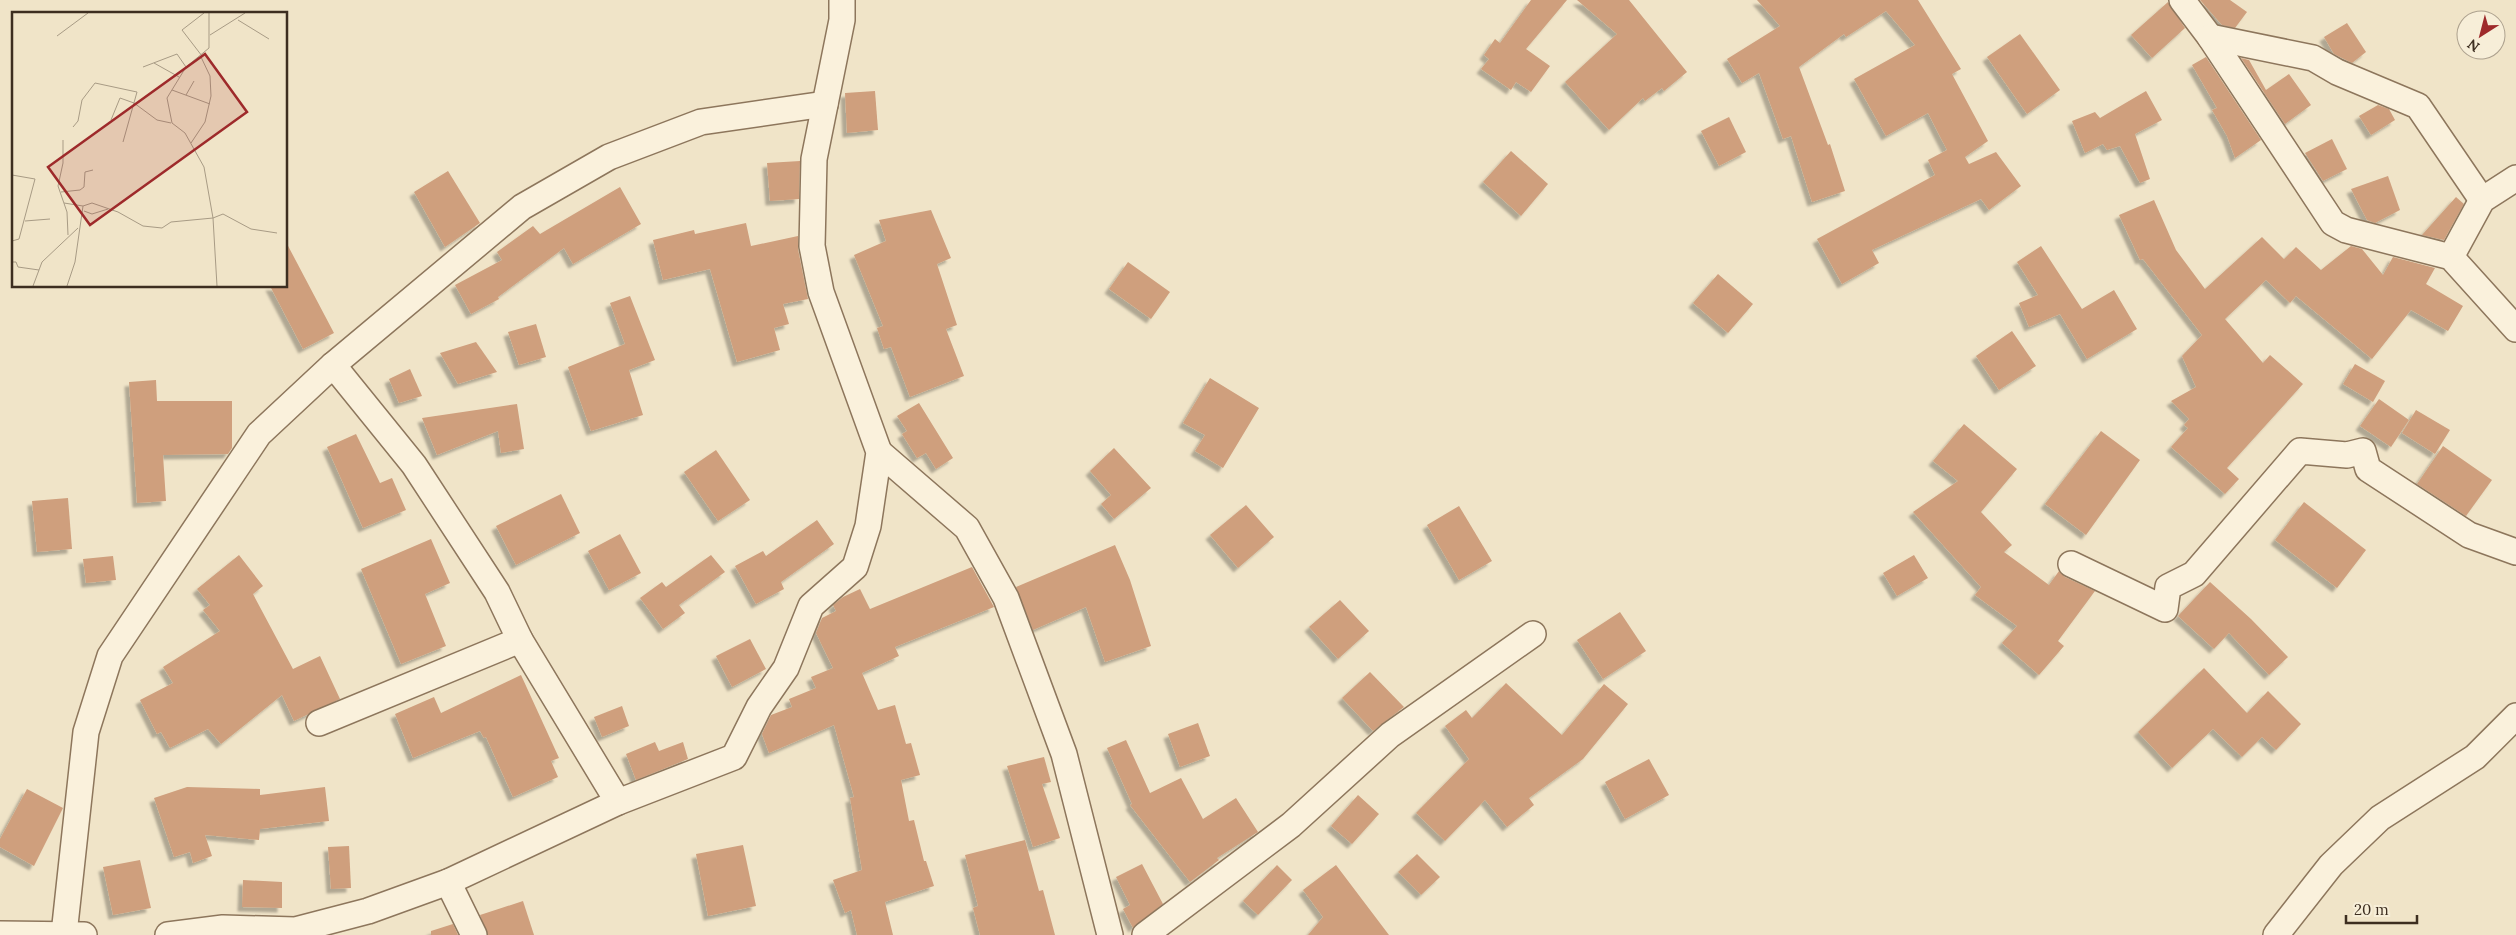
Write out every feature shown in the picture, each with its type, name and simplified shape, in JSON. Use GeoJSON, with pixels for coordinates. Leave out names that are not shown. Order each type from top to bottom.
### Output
{"type":"FeatureCollection","features":[{"type":"Feature","properties":{"kind":"street"},"geometry":{"type":"LineString","coordinates":[[168,935],[222,928],[295,932],[368,911],[448,882],[618,802],[734,757],[759,707],[786,668],[811,606],[855,567],[868,526],[879,452],[821,292],[812,246],[814,159],[842,20],[842,0]]}},
{"type":"Feature","properties":{"kind":"street"},"geometry":{"type":"LineString","coordinates":[[2182,0],[2210,37],[2333,223],[2346,230],[2451,257],[2516,329]]}},
{"type":"Feature","properties":{"kind":"street"},"geometry":{"type":"LineString","coordinates":[[2210,37],[2313,58],[2337,72],[2418,106],[2482,200]]}},
{"type":"Feature","properties":{"kind":"street"},"geometry":{"type":"LineString","coordinates":[[0,934],[61,934],[86,732],[110,656],[258,434],[333,365],[522,207],[610,157],[700,122],[825,104]]}},
{"type":"Feature","properties":{"kind":"street"},"geometry":{"type":"LineString","coordinates":[[2451,257],[2482,200],[2516,178]]}},
{"type":"Feature","properties":{"kind":"street"},"geometry":{"type":"LineString","coordinates":[[333,365],[414,465],[497,592],[520,640],[618,802]]}},
{"type":"Feature","properties":{"kind":"street"},"geometry":{"type":"LineString","coordinates":[[2071,564],[2165,608],[2168,587],[2194,574],[2300,452],[2348,455],[2364,451],[2368,469],[2468,535],[2516,552]]}},
{"type":"Feature","properties":{"kind":"street"},"geometry":{"type":"LineString","coordinates":[[879,452],[967,528],[1006,598],[1064,754],[1110,935]]}},
{"type":"Feature","properties":{"kind":"street"},"geometry":{"type":"LineString","coordinates":[[1145,935],[1291,825],[1390,735],[1533,634]]}},
{"type":"Feature","properties":{"kind":"street"},"geometry":{"type":"LineString","coordinates":[[319,723],[520,640]]}},
{"type":"Feature","properties":{"kind":"street"},"geometry":{"type":"LineString","coordinates":[[2276,935],[2331,865],[2380,818],[2475,757],[2516,716]]}},
{"type":"Feature","properties":{"kind":"street"},"geometry":{"type":"LineString","coordinates":[[448,882],[474,935]]}},
{"type":"Feature","properties":{"kind":"building"},"geometry":{"type":"Polygon","coordinates":[[[1531,0],[1567,0],[1526,49],[1550,66],[1531,92],[1516,82],[1511,90],[1481,69],[1489,59],[1484,55],[1495,39],[1500,43],[1531,0]]]}},
{"type":"Feature","properties":{"kind":"building"},"geometry":{"type":"Polygon","coordinates":[[[1577,0],[1629,0],[1687,72],[1664,91],[1662,88],[1645,101],[1643,98],[1609,130],[1565,82],[1617,34],[1577,0]]]}},
{"type":"Feature","properties":{"kind":"building"},"geometry":{"type":"Polygon","coordinates":[[[1757,0],[1918,0],[1961,69],[1952,74],[1988,141],[1965,157],[1969,164],[1996,152],[2021,186],[1989,210],[1981,199],[1872,250],[1879,263],[1842,284],[1817,239],[1935,175],[1928,160],[1947,150],[1928,113],[1886,136],[1854,79],[1915,45],[1886,11],[1846,37],[1844,34],[1799,67],[1828,145],[1830,144],[1845,191],[1812,202],[1791,136],[1783,139],[1759,73],[1742,83],[1727,59],[1780,26],[1757,0]]]}},
{"type":"Feature","properties":{"kind":"building"},"geometry":{"type":"Polygon","coordinates":[[[2200,0],[2230,0],[2247,12],[2235,28],[2222,25],[2200,0]]]}},
{"type":"Feature","properties":{"kind":"building"},"geometry":{"type":"Polygon","coordinates":[[[2168,2],[2185,28],[2152,58],[2131,35],[2168,2]]]}},
{"type":"Feature","properties":{"kind":"building"},"geometry":{"type":"Polygon","coordinates":[[[2347,23],[2366,52],[2352,63],[2334,54],[2324,37],[2347,23]]]}},
{"type":"Feature","properties":{"kind":"building"},"geometry":{"type":"Polygon","coordinates":[[[2020,34],[2060,90],[2027,114],[1987,57],[2020,34]]]}},
{"type":"Feature","properties":{"kind":"building"},"geometry":{"type":"Polygon","coordinates":[[[2206,57],[2261,140],[2235,158],[2227,136],[2212,110],[2217,108],[2192,65],[2206,57]]]}},
{"type":"Feature","properties":{"kind":"building"},"geometry":{"type":"Polygon","coordinates":[[[2241,58],[2249,60],[2266,90],[2289,74],[2311,105],[2285,124],[2241,58]]]}},
{"type":"Feature","properties":{"kind":"building"},"geometry":{"type":"Polygon","coordinates":[[[875,91],[878,130],[847,133],[845,93],[875,91]]]}},
{"type":"Feature","properties":{"kind":"building"},"geometry":{"type":"Polygon","coordinates":[[[2146,91],[2162,120],[2135,134],[2150,179],[2140,183],[2120,146],[2107,150],[2103,144],[2085,153],[2072,121],[2095,112],[2100,118],[2146,91]]]}},
{"type":"Feature","properties":{"kind":"building"},"geometry":{"type":"Polygon","coordinates":[[[2378,105],[2389,109],[2395,120],[2371,135],[2359,116],[2378,105]]]}},
{"type":"Feature","properties":{"kind":"building"},"geometry":{"type":"Polygon","coordinates":[[[1729,117],[1746,152],[1719,166],[1701,131],[1729,117]]]}},
{"type":"Feature","properties":{"kind":"building"},"geometry":{"type":"Polygon","coordinates":[[[2332,139],[2347,169],[2323,181],[2305,153],[2332,139]]]}},
{"type":"Feature","properties":{"kind":"building"},"geometry":{"type":"Polygon","coordinates":[[[1511,151],[1548,184],[1521,216],[1483,182],[1511,151]]]}},
{"type":"Feature","properties":{"kind":"building"},"geometry":{"type":"Polygon","coordinates":[[[800,161],[799,199],[770,201],[767,163],[800,161]]]}},
{"type":"Feature","properties":{"kind":"building"},"geometry":{"type":"Polygon","coordinates":[[[448,171],[480,223],[445,247],[414,192],[448,171]]]}},
{"type":"Feature","properties":{"kind":"building"},"geometry":{"type":"Polygon","coordinates":[[[2388,176],[2400,210],[2375,223],[2367,220],[2351,189],[2388,176]]]}},
{"type":"Feature","properties":{"kind":"building"},"geometry":{"type":"Polygon","coordinates":[[[620,187],[641,224],[573,264],[564,248],[498,297],[499,299],[471,314],[455,285],[502,260],[497,252],[533,226],[540,234],[620,187]]]}},
{"type":"Feature","properties":{"kind":"building"},"geometry":{"type":"Polygon","coordinates":[[[2456,197],[2464,204],[2444,240],[2422,235],[2456,197]]]}},
{"type":"Feature","properties":{"kind":"building"},"geometry":{"type":"Polygon","coordinates":[[[2154,200],[2176,250],[2205,289],[2262,237],[2284,259],[2296,247],[2321,270],[2351,246],[2362,249],[2383,275],[2393,257],[2435,268],[2426,284],[2463,306],[2448,331],[2411,310],[2372,359],[2296,296],[2290,303],[2266,280],[2225,319],[2263,363],[2270,355],[2303,384],[2227,468],[2239,479],[2225,494],[2171,447],[2188,428],[2184,425],[2189,419],[2171,401],[2196,387],[2182,356],[2202,335],[2143,259],[2140,260],[2119,215],[2154,200]]]}},
{"type":"Feature","properties":{"kind":"building"},"geometry":{"type":"Polygon","coordinates":[[[931,210],[951,258],[937,264],[957,325],[946,329],[964,376],[910,397],[891,347],[884,349],[877,328],[883,326],[854,255],[886,241],[879,220],[931,210]]]}},
{"type":"Feature","properties":{"kind":"building"},"geometry":{"type":"Polygon","coordinates":[[[746,223],[751,246],[798,236],[798,249],[808,299],[783,304],[789,324],[774,328],[780,350],[737,362],[710,269],[663,280],[653,240],[694,230],[695,234],[746,223]]]}},
{"type":"Feature","properties":{"kind":"building"},"geometry":{"type":"Polygon","coordinates":[[[288,246],[334,333],[303,349],[271,288],[288,288],[288,246]]]}},
{"type":"Feature","properties":{"kind":"building"},"geometry":{"type":"Polygon","coordinates":[[[2041,246],[2082,309],[2114,290],[2137,329],[2087,359],[2060,314],[2029,327],[2019,303],[2038,295],[2017,262],[2041,246]]]}},
{"type":"Feature","properties":{"kind":"building"},"geometry":{"type":"Polygon","coordinates":[[[1128,262],[1170,292],[1151,319],[1109,289],[1128,262]]]}},
{"type":"Feature","properties":{"kind":"building"},"geometry":{"type":"Polygon","coordinates":[[[1718,274],[1753,304],[1728,333],[1693,303],[1718,274]]]}},
{"type":"Feature","properties":{"kind":"building"},"geometry":{"type":"Polygon","coordinates":[[[630,296],[655,360],[629,370],[643,415],[591,431],[568,367],[625,344],[610,303],[630,296]]]}},
{"type":"Feature","properties":{"kind":"building"},"geometry":{"type":"Polygon","coordinates":[[[536,324],[546,357],[519,365],[508,332],[536,324]]]}},
{"type":"Feature","properties":{"kind":"building"},"geometry":{"type":"Polygon","coordinates":[[[2012,331],[2036,366],[1999,390],[1976,356],[2012,331]]]}},
{"type":"Feature","properties":{"kind":"building"},"geometry":{"type":"Polygon","coordinates":[[[476,342],[497,372],[458,384],[440,353],[476,342]]]}},
{"type":"Feature","properties":{"kind":"building"},"geometry":{"type":"Polygon","coordinates":[[[2355,364],[2385,381],[2373,402],[2343,384],[2355,364]]]}},
{"type":"Feature","properties":{"kind":"building"},"geometry":{"type":"Polygon","coordinates":[[[410,369],[422,396],[399,403],[389,379],[410,369]]]}},
{"type":"Feature","properties":{"kind":"building"},"geometry":{"type":"Polygon","coordinates":[[[1210,378],[1259,408],[1223,468],[1195,451],[1205,435],[1183,423],[1210,378]]]}},
{"type":"Feature","properties":{"kind":"building"},"geometry":{"type":"Polygon","coordinates":[[[156,380],[157,401],[232,401],[232,448],[228,454],[163,455],[166,501],[137,503],[129,382],[156,380]]]}},
{"type":"Feature","properties":{"kind":"building"},"geometry":{"type":"Polygon","coordinates":[[[2379,399],[2409,420],[2391,447],[2360,426],[2379,399]]]}},
{"type":"Feature","properties":{"kind":"building"},"geometry":{"type":"Polygon","coordinates":[[[919,403],[953,458],[936,469],[926,453],[917,458],[902,434],[907,431],[897,416],[919,403]]]}},
{"type":"Feature","properties":{"kind":"building"},"geometry":{"type":"Polygon","coordinates":[[[517,404],[524,449],[501,453],[498,431],[437,455],[422,418],[517,404]]]}},
{"type":"Feature","properties":{"kind":"building"},"geometry":{"type":"Polygon","coordinates":[[[2416,410],[2450,430],[2435,454],[2402,433],[2416,410]]]}},
{"type":"Feature","properties":{"kind":"building"},"geometry":{"type":"Polygon","coordinates":[[[1964,424],[2017,469],[1981,512],[2012,545],[2004,552],[2049,585],[2059,571],[2065,577],[2095,591],[2058,641],[2064,646],[2039,675],[2002,643],[2017,626],[1975,595],[1981,587],[1913,512],[1958,481],[1933,461],[1964,424]]]}},
{"type":"Feature","properties":{"kind":"building"},"geometry":{"type":"Polygon","coordinates":[[[2101,431],[2140,460],[2086,535],[2045,504],[2101,431]]]}},
{"type":"Feature","properties":{"kind":"building"},"geometry":{"type":"Polygon","coordinates":[[[356,434],[380,483],[392,478],[406,510],[363,528],[327,447],[356,434]]]}},
{"type":"Feature","properties":{"kind":"building"},"geometry":{"type":"Polygon","coordinates":[[[2443,446],[2492,480],[2466,516],[2417,484],[2443,446]]]}},
{"type":"Feature","properties":{"kind":"building"},"geometry":{"type":"Polygon","coordinates":[[[1114,448],[1151,488],[1114,519],[1101,504],[1111,495],[1090,471],[1114,448]]]}},
{"type":"Feature","properties":{"kind":"building"},"geometry":{"type":"Polygon","coordinates":[[[716,450],[750,500],[718,521],[684,472],[716,450]]]}},
{"type":"Feature","properties":{"kind":"building"},"geometry":{"type":"Polygon","coordinates":[[[561,494],[580,533],[516,565],[496,526],[561,494]]]}},
{"type":"Feature","properties":{"kind":"building"},"geometry":{"type":"Polygon","coordinates":[[[68,498],[72,549],[37,552],[32,501],[68,498]]]}},
{"type":"Feature","properties":{"kind":"building"},"geometry":{"type":"Polygon","coordinates":[[[2304,502],[2366,550],[2337,588],[2275,540],[2304,502]]]}},
{"type":"Feature","properties":{"kind":"building"},"geometry":{"type":"Polygon","coordinates":[[[1246,505],[1274,537],[1238,568],[1210,535],[1246,505]]]}},
{"type":"Feature","properties":{"kind":"building"},"geometry":{"type":"Polygon","coordinates":[[[1459,506],[1492,561],[1459,580],[1427,525],[1459,506]]]}},
{"type":"Feature","properties":{"kind":"building"},"geometry":{"type":"Polygon","coordinates":[[[817,520],[834,544],[781,582],[784,589],[756,604],[735,566],[763,551],[766,556],[817,520]]]}},
{"type":"Feature","properties":{"kind":"building"},"geometry":{"type":"Polygon","coordinates":[[[620,534],[641,573],[609,590],[588,551],[620,534]]]}},
{"type":"Feature","properties":{"kind":"building"},"geometry":{"type":"Polygon","coordinates":[[[431,539],[450,583],[425,594],[446,646],[401,664],[361,569],[431,539]]]}},
{"type":"Feature","properties":{"kind":"building"},"geometry":{"type":"Polygon","coordinates":[[[1115,545],[1130,580],[1151,646],[1105,662],[1086,607],[1033,630],[1016,587],[1115,545]]]}},
{"type":"Feature","properties":{"kind":"building"},"geometry":{"type":"Polygon","coordinates":[[[239,555],[263,586],[253,594],[293,669],[320,656],[340,699],[294,721],[282,695],[221,744],[208,729],[170,748],[161,732],[157,734],[140,700],[173,683],[163,667],[220,631],[203,610],[210,605],[197,589],[239,555]]]}},
{"type":"Feature","properties":{"kind":"building"},"geometry":{"type":"Polygon","coordinates":[[[711,555],[725,572],[679,605],[685,613],[663,629],[640,598],[662,582],[666,587],[711,555]]]}},
{"type":"Feature","properties":{"kind":"building"},"geometry":{"type":"Polygon","coordinates":[[[1914,555],[1928,578],[1897,596],[1883,573],[1914,555]]]}},
{"type":"Feature","properties":{"kind":"building"},"geometry":{"type":"Polygon","coordinates":[[[113,556],[116,580],[86,583],[83,559],[113,556]]]}},
{"type":"Feature","properties":{"kind":"building"},"geometry":{"type":"Polygon","coordinates":[[[972,567],[994,607],[895,647],[899,656],[862,673],[878,710],[895,705],[906,744],[911,743],[920,775],[901,780],[909,821],[914,820],[924,861],[926,861],[934,886],[885,902],[893,935],[857,935],[851,910],[845,913],[833,880],[862,870],[850,798],[854,797],[834,725],[769,753],[762,734],[771,715],[792,707],[789,699],[816,688],[811,677],[833,668],[816,633],[822,618],[836,611],[833,605],[843,597],[860,589],[870,609],[972,567]]]}},
{"type":"Feature","properties":{"kind":"building"},"geometry":{"type":"Polygon","coordinates":[[[2210,582],[2251,619],[2288,657],[2269,675],[2229,633],[2214,649],[2178,616],[2210,582]]]}},
{"type":"Feature","properties":{"kind":"building"},"geometry":{"type":"Polygon","coordinates":[[[1340,600],[1369,631],[1338,659],[1309,627],[1340,600]]]}},
{"type":"Feature","properties":{"kind":"building"},"geometry":{"type":"Polygon","coordinates":[[[1620,612],[1646,651],[1603,679],[1577,640],[1620,612]]]}},
{"type":"Feature","properties":{"kind":"building"},"geometry":{"type":"Polygon","coordinates":[[[750,639],[766,669],[732,687],[716,656],[750,639]]]}},
{"type":"Feature","properties":{"kind":"building"},"geometry":{"type":"Polygon","coordinates":[[[2204,668],[2247,713],[2268,691],[2301,724],[2276,750],[2262,737],[2242,757],[2213,729],[2172,768],[2138,732],[2204,668]]]}},
{"type":"Feature","properties":{"kind":"building"},"geometry":{"type":"Polygon","coordinates":[[[1370,672],[1404,707],[1373,731],[1342,698],[1370,672]]]}},
{"type":"Feature","properties":{"kind":"building"},"geometry":{"type":"Polygon","coordinates":[[[521,675],[559,758],[551,761],[558,777],[513,797],[486,737],[484,738],[480,731],[413,758],[395,714],[434,697],[441,713],[521,675]]]}},
{"type":"Feature","properties":{"kind":"building"},"geometry":{"type":"Polygon","coordinates":[[[1506,683],[1562,735],[1604,684],[1628,704],[1583,759],[1529,798],[1534,805],[1507,827],[1485,800],[1445,841],[1416,813],[1469,759],[1445,726],[1466,710],[1472,718],[1506,683]]]}},
{"type":"Feature","properties":{"kind":"building"},"geometry":{"type":"Polygon","coordinates":[[[622,706],[629,726],[602,737],[594,717],[622,706]]]}},
{"type":"Feature","properties":{"kind":"building"},"geometry":{"type":"Polygon","coordinates":[[[1198,723],[1210,756],[1180,767],[1168,734],[1198,723]]]}},
{"type":"Feature","properties":{"kind":"building"},"geometry":{"type":"Polygon","coordinates":[[[1126,740],[1150,793],[1181,778],[1203,819],[1236,798],[1258,832],[1217,858],[1219,860],[1190,882],[1130,805],[1132,804],[1107,748],[1126,740]]]}},
{"type":"Feature","properties":{"kind":"building"},"geometry":{"type":"Polygon","coordinates":[[[655,742],[659,751],[683,742],[688,759],[636,780],[626,754],[655,742]]]}},
{"type":"Feature","properties":{"kind":"building"},"geometry":{"type":"Polygon","coordinates":[[[1044,757],[1051,782],[1042,784],[1060,838],[1033,847],[1007,766],[1044,757]]]}},
{"type":"Feature","properties":{"kind":"building"},"geometry":{"type":"Polygon","coordinates":[[[1649,759],[1669,795],[1625,819],[1605,782],[1649,759]]]}},
{"type":"Feature","properties":{"kind":"building"},"geometry":{"type":"Polygon","coordinates":[[[187,787],[260,789],[260,795],[325,787],[329,821],[260,829],[259,840],[205,835],[212,856],[193,863],[190,852],[174,857],[154,798],[187,787]]]}},
{"type":"Feature","properties":{"kind":"building"},"geometry":{"type":"Polygon","coordinates":[[[27,789],[63,808],[34,866],[0,847],[0,839],[27,789]]]}},
{"type":"Feature","properties":{"kind":"building"},"geometry":{"type":"Polygon","coordinates":[[[1358,795],[1379,814],[1352,844],[1331,826],[1358,795]]]}},
{"type":"Feature","properties":{"kind":"building"},"geometry":{"type":"Polygon","coordinates":[[[1025,840],[1039,891],[1043,890],[1055,935],[980,935],[973,908],[978,906],[965,855],[1025,840]]]}},
{"type":"Feature","properties":{"kind":"building"},"geometry":{"type":"Polygon","coordinates":[[[743,845],[756,906],[708,916],[696,854],[743,845]]]}},
{"type":"Feature","properties":{"kind":"building"},"geometry":{"type":"Polygon","coordinates":[[[349,846],[351,888],[331,889],[328,847],[349,846]]]}},
{"type":"Feature","properties":{"kind":"building"},"geometry":{"type":"Polygon","coordinates":[[[1417,854],[1440,877],[1421,895],[1398,872],[1417,854]]]}},
{"type":"Feature","properties":{"kind":"building"},"geometry":{"type":"Polygon","coordinates":[[[140,860],[151,908],[113,915],[103,867],[140,860]]]}},
{"type":"Feature","properties":{"kind":"building"},"geometry":{"type":"Polygon","coordinates":[[[1142,864],[1163,904],[1133,928],[1123,909],[1130,905],[1116,877],[1142,864]]]}},
{"type":"Feature","properties":{"kind":"building"},"geometry":{"type":"Polygon","coordinates":[[[1277,865],[1292,880],[1258,915],[1243,901],[1277,865]]]}},
{"type":"Feature","properties":{"kind":"building"},"geometry":{"type":"Polygon","coordinates":[[[1336,865],[1389,935],[1308,935],[1323,917],[1303,890],[1336,865]]]}},
{"type":"Feature","properties":{"kind":"building"},"geometry":{"type":"Polygon","coordinates":[[[243,880],[282,882],[282,908],[242,907],[243,880]]]}},
{"type":"Feature","properties":{"kind":"building"},"geometry":{"type":"Polygon","coordinates":[[[523,901],[534,935],[488,935],[480,915],[523,901]]]}},
{"type":"Feature","properties":{"kind":"building"},"geometry":{"type":"Polygon","coordinates":[[[453,924],[458,935],[431,935],[431,931],[453,924]]]}}]}
